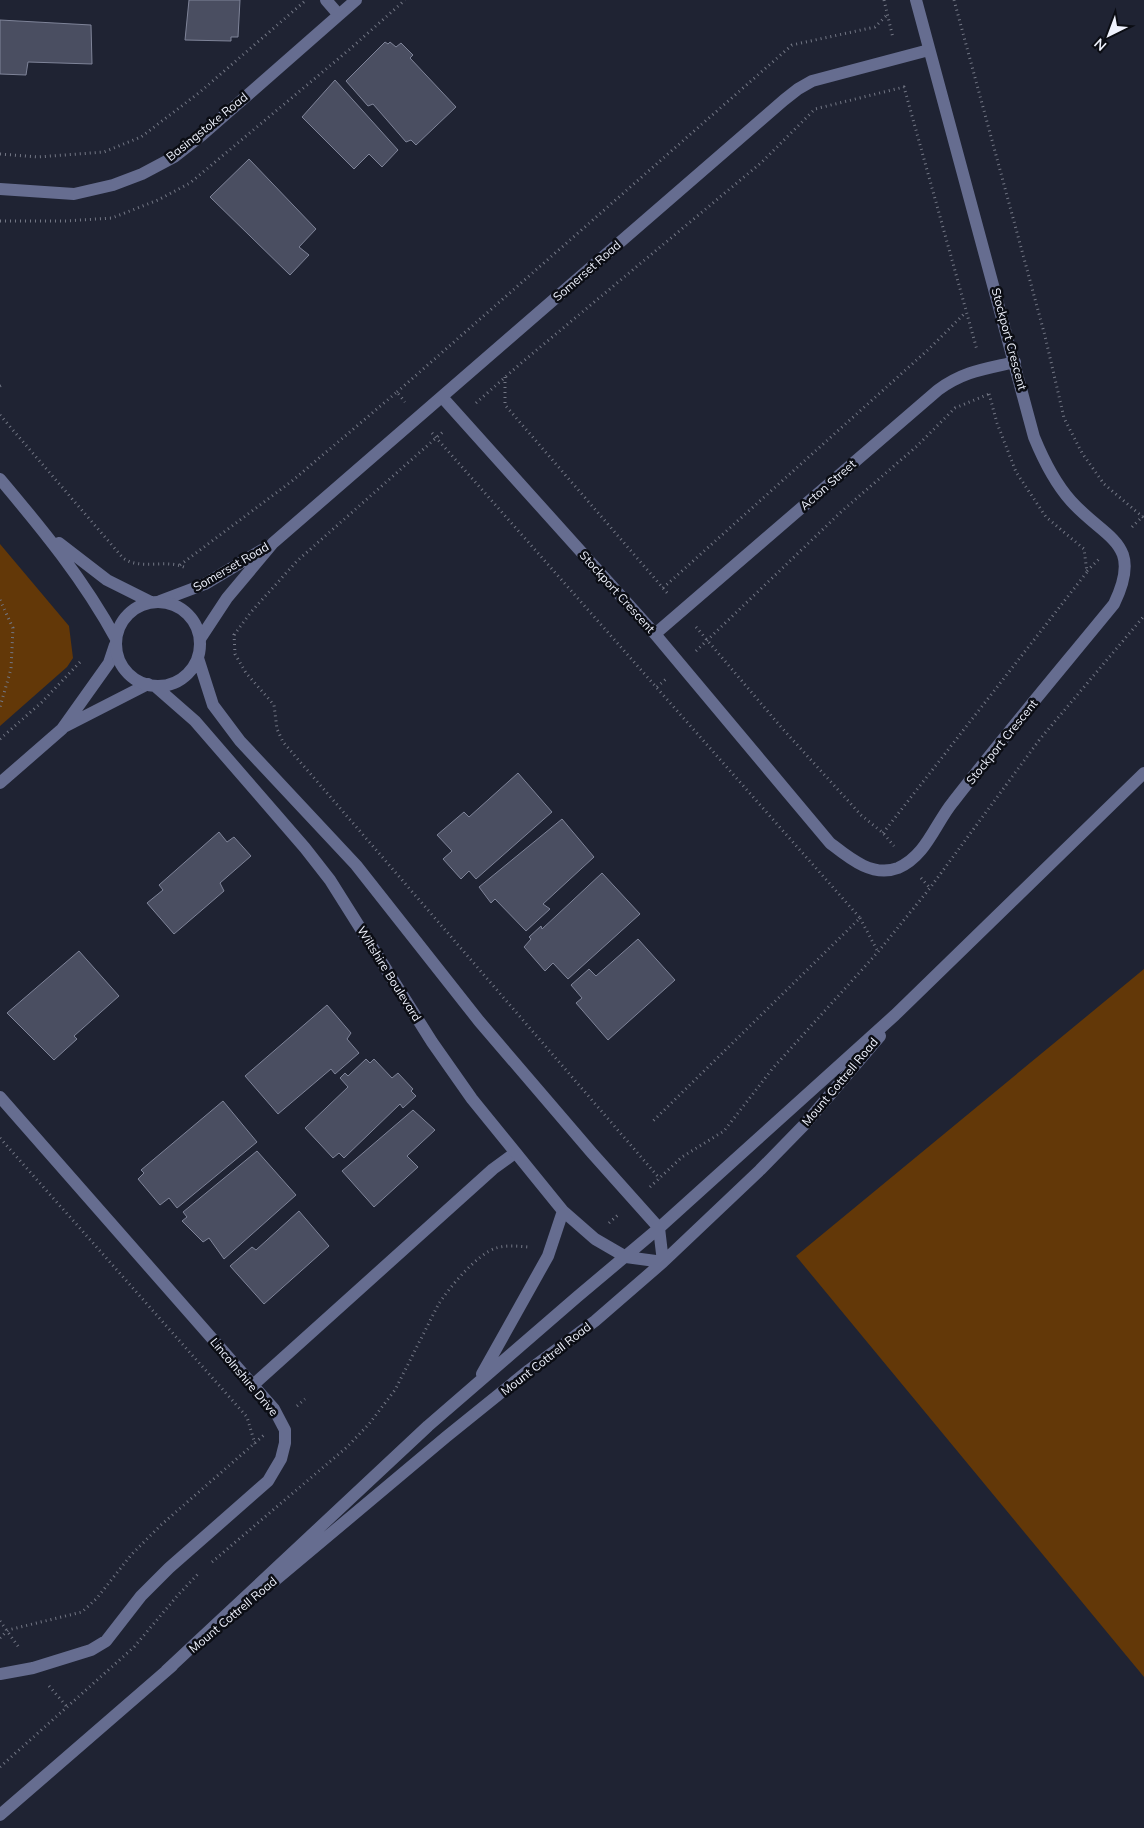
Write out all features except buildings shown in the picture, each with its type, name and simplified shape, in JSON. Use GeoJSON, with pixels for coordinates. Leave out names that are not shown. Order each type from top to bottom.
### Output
{"type":"FeatureCollection","features":[{"type":"Feature","properties":{"kind":"street"},"geometry":{"type":"LineString","coordinates":[[326,0],[339,15]]}},
{"type":"Feature","properties":{"kind":"street","name":"Basingstoke Road"},"geometry":{"type":"LineString","coordinates":[[0,190],[74,194],[113,185],[150,170],[174,157],[202,135],[356,0]]}},
{"type":"Feature","properties":{"kind":"street","name":"Stockport Crescent"},"geometry":{"type":"LineString","coordinates":[[442,396],[655,634],[830,843],[862,866],[877,870],[890,870],[907,863],[923,848],[951,804],[1114,604],[1122,586],[1126,568],[1116,542],[1071,501],[1044,462],[1034,437],[916,0]]}},
{"type":"Feature","properties":{"kind":"street","name":"Somerset Road"},"geometry":{"type":"LineString","coordinates":[[200,639],[227,598],[273,543],[798,89],[812,81],[929,50]]}},
{"type":"Feature","properties":{"kind":"street","name":"Acton Street"},"geometry":{"type":"LineString","coordinates":[[655,634],[938,390],[953,379],[1015,362]]}},
{"type":"Feature","properties":{"kind":"street"},"geometry":{"type":"LineString","coordinates":[[0,479],[44,531],[93,598],[115,642],[122,666],[128,674],[138,681],[151,685],[169,685],[181,679],[191,670],[198,658]]}},
{"type":"Feature","properties":{"kind":"street"},"geometry":{"type":"LineString","coordinates":[[44,531],[89,568],[108,580],[156,602],[172,604],[182,609],[191,618],[197,628],[200,639],[198,658],[213,705],[240,740],[356,865],[479,1021],[659,1228],[663,1262],[626,1257]]}},
{"type":"Feature","properties":{"kind":"street","name":"Somerset Road"},"geometry":{"type":"LineString","coordinates":[[156,602],[205,584],[273,543]]}},
{"type":"Feature","properties":{"kind":"street"},"geometry":{"type":"LineString","coordinates":[[0,783],[62,728],[109,663],[120,626],[127,614],[138,606],[156,602]]}},
{"type":"Feature","properties":{"kind":"street"},"geometry":{"type":"LineString","coordinates":[[62,728],[151,685]]}},
{"type":"Feature","properties":{"kind":"street","name":"Wiltshire Boulevard"},"geometry":{"type":"LineString","coordinates":[[151,685],[195,721],[305,848],[330,880],[432,1042],[472,1099],[563,1211],[595,1239],[626,1257]]}},
{"type":"Feature","properties":{"kind":"street","name":"Mount Cottrell Road"},"geometry":{"type":"LineString","coordinates":[[166,1671],[428,1426],[659,1228],[895,1015],[1144,773]]}},
{"type":"Feature","properties":{"kind":"street","name":"Mount Cottrell Road"},"geometry":{"type":"LineString","coordinates":[[0,1815],[166,1671],[439,1443],[529,1370],[595,1321],[663,1262],[760,1170],[805,1124],[871,1048],[895,1015]]}},
{"type":"Feature","properties":{"kind":"street","name":"Lincolnshire Drive"},"geometry":{"type":"LineString","coordinates":[[0,1097],[274,1409],[285,1430],[285,1443],[281,1459],[268,1480],[169,1568],[141,1596],[106,1641],[91,1650],[33,1668],[0,1674]]}},
{"type":"Feature","properties":{"kind":"street"},"geometry":{"type":"LineString","coordinates":[[253,1385],[494,1169],[515,1153]]}},
{"type":"Feature","properties":{"kind":"street"},"geometry":{"type":"LineString","coordinates":[[478,1383],[548,1256],[563,1211]]}},
{"type":"Feature","properties":{"kind":"path"},"geometry":{"type":"LineString","coordinates":[[0,154],[38,157],[104,152],[141,137],[200,92],[306,0]]}},
{"type":"Feature","properties":{"kind":"path"},"geometry":{"type":"LineString","coordinates":[[954,0],[1045,336],[1064,418],[1082,453],[1104,484],[1144,516]]}},
{"type":"Feature","properties":{"kind":"path"},"geometry":{"type":"LineString","coordinates":[[180,565],[292,481],[792,45],[875,27],[888,14]]}},
{"type":"Feature","properties":{"kind":"path"},"geometry":{"type":"LineString","coordinates":[[234,634],[251,612],[297,561],[528,357],[762,162],[815,109],[904,87],[997,423],[1016,472],[1046,517],[1084,549],[1087,572],[883,833]]}},
{"type":"Feature","properties":{"kind":"path"},"geometry":{"type":"LineString","coordinates":[[663,588],[930,348],[966,311]]}},
{"type":"Feature","properties":{"kind":"path"},"geometry":{"type":"LineString","coordinates":[[0,386],[4,384]]}},
{"type":"Feature","properties":{"kind":"path"},"geometry":{"type":"LineString","coordinates":[[396,392],[860,918],[878,952]]}},
{"type":"Feature","properties":{"kind":"path"},"geometry":{"type":"LineString","coordinates":[[657,687],[842,511],[917,446],[955,408],[988,394]]}},
{"type":"Feature","properties":{"kind":"path"},"geometry":{"type":"LineString","coordinates":[[0,415],[123,558],[130,563],[157,564]]}},
{"type":"Feature","properties":{"kind":"path"},"geometry":{"type":"LineString","coordinates":[[0,600],[12,628],[11,669],[0,706]]}},
{"type":"Feature","properties":{"kind":"path"},"geometry":{"type":"LineString","coordinates":[[595,1239],[634,1200],[660,1179],[682,1157],[724,1130],[772,1068],[878,952],[930,888],[1040,740],[1144,616]]}},
{"type":"Feature","properties":{"kind":"path"},"geometry":{"type":"LineString","coordinates":[[0,738],[42,702],[81,661]]}},
{"type":"Feature","properties":{"kind":"path"},"geometry":{"type":"LineString","coordinates":[[274,705],[277,729],[283,742],[660,1179]]}},
{"type":"Feature","properties":{"kind":"path"},"geometry":{"type":"LineString","coordinates":[[652,1122],[860,918]]}},
{"type":"Feature","properties":{"kind":"path"},"geometry":{"type":"LineString","coordinates":[[0,1138],[247,1417],[255,1444]]}},
{"type":"Feature","properties":{"kind":"path"},"geometry":{"type":"LineString","coordinates":[[207,1567],[347,1447],[368,1424],[395,1390],[438,1305],[476,1262],[495,1248],[508,1246],[532,1247],[548,1256]]}},
{"type":"Feature","properties":{"kind":"path"},"geometry":{"type":"LineString","coordinates":[[0,1638],[8,1630],[82,1612],[97,1598],[131,1555],[161,1525],[305,1399]]}},
{"type":"Feature","properties":{"kind":"path"},"geometry":{"type":"LineString","coordinates":[[0,1767],[134,1647],[178,1594],[199,1573]]}},
{"type":"Feature","properties":{"kind":"path"},"geometry":{"type":"LineString","coordinates":[[0,1621],[8,1630]]}},
{"type":"Feature","properties":{"kind":"path"},"geometry":{"type":"LineString","coordinates":[[33,1668],[68,1708]]}},
{"type":"Feature","properties":{"kind":"shaded area"},"geometry":{"type":"Polygon","coordinates":[[[0,544],[69,626],[73,658],[67,667],[0,726],[0,544]]]}},
{"type":"Feature","properties":{"kind":"shaded area"},"geometry":{"type":"Polygon","coordinates":[[[1144,969],[1144,1677],[796,1256],[1144,969]]]}}]}
